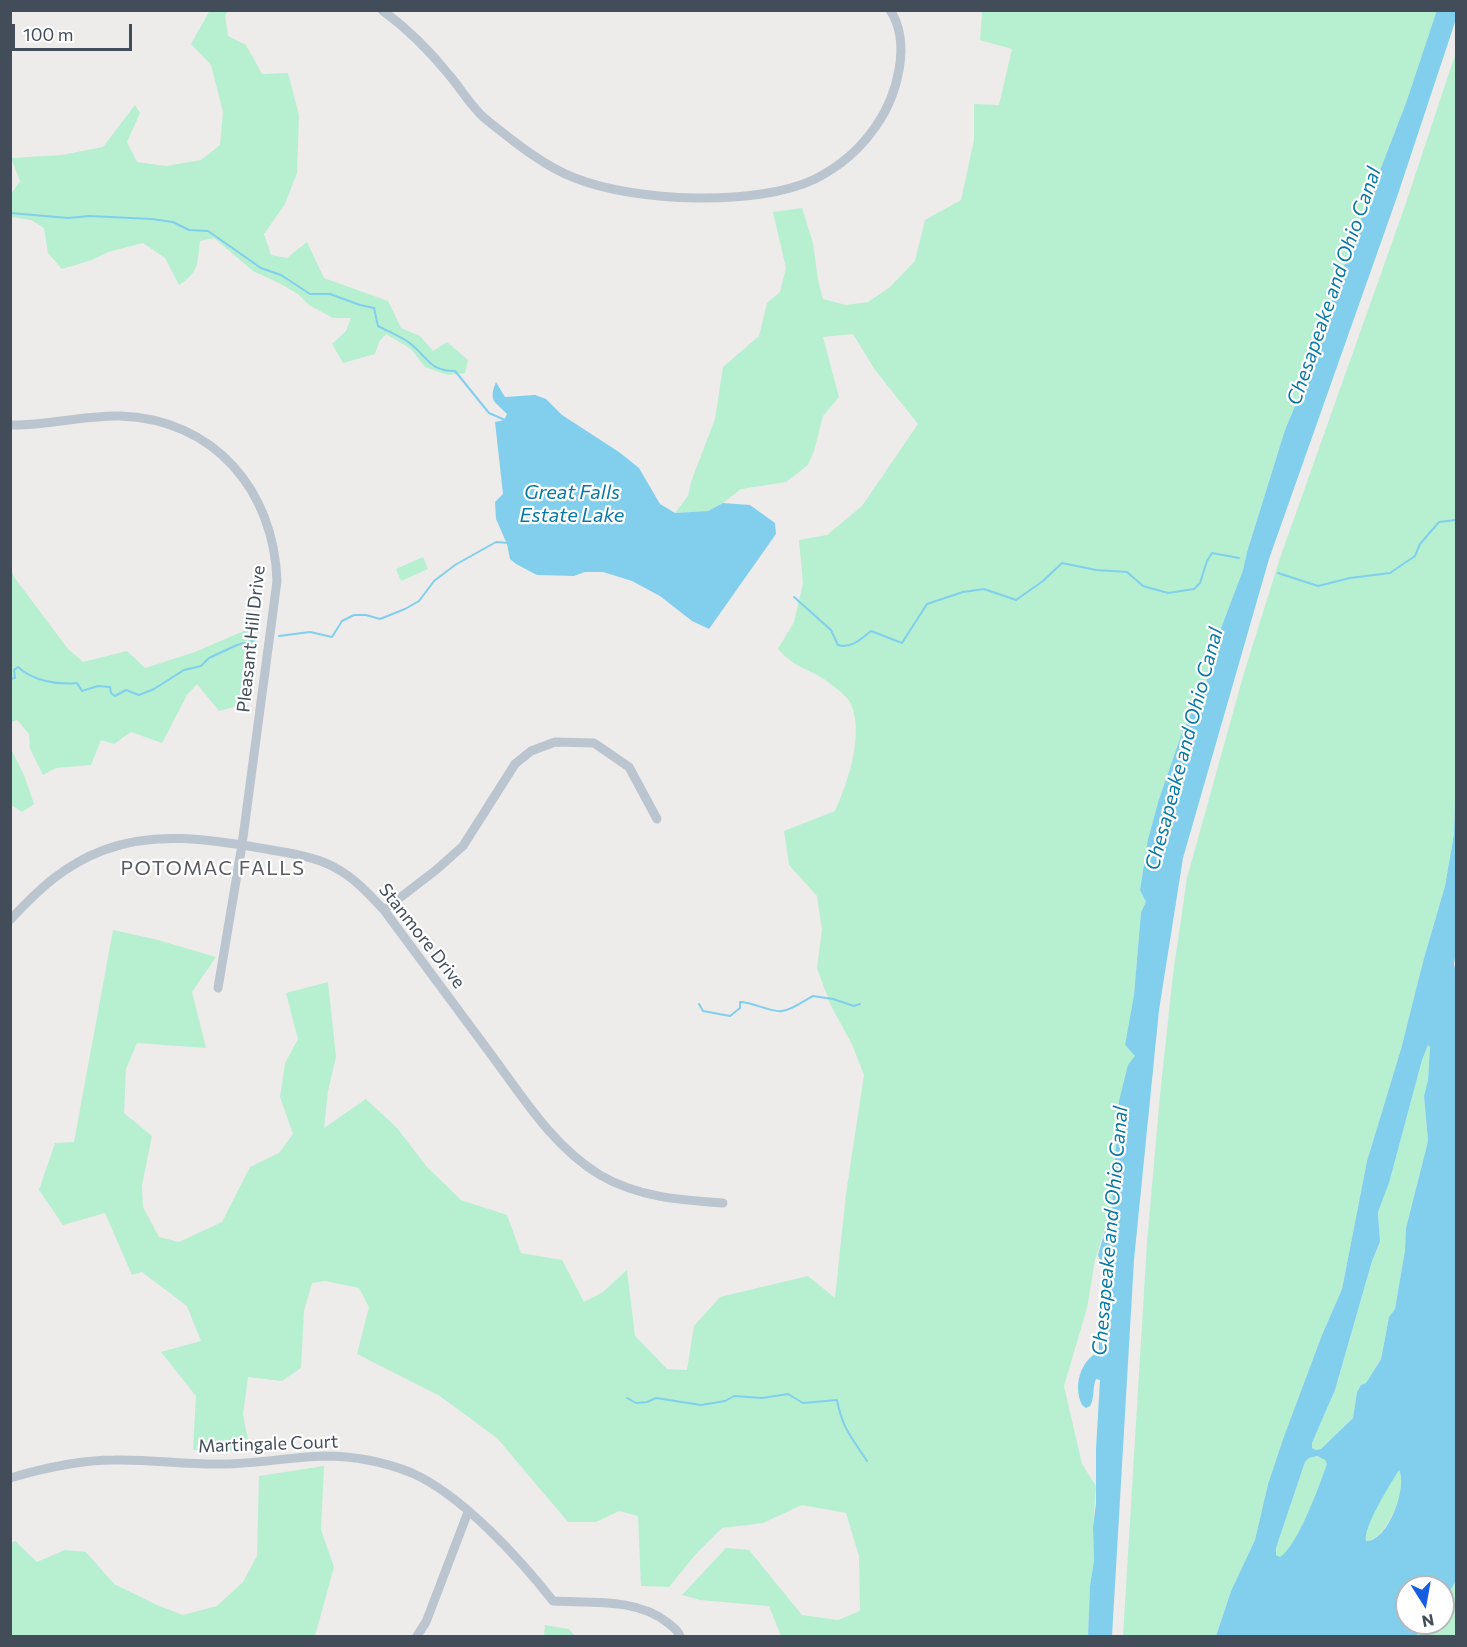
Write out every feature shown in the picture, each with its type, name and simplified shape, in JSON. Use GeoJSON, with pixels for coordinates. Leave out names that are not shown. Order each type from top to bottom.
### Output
{"type":"FeatureCollection","features":[{"type":"Feature","properties":{"kind":"street"},"geometry":{"type":"LineString","coordinates":[[382,10],[417,38],[440,62],[486,119],[555,170],[604,188],[684,198],[750,195],[788,189],[815,179],[844,161],[863,143],[877,124],[897,78],[901,42],[896,19],[890,10]]}},
{"type":"Feature","properties":{"kind":"street","name":"Pleasant Hill Drive"},"geometry":{"type":"LineString","coordinates":[[10,425],[122,416],[157,421],[185,431],[215,449],[233,467],[250,487],[262,508],[271,532],[277,580],[242,845],[218,988]]}},
{"type":"Feature","properties":{"kind":"street"},"geometry":{"type":"LineString","coordinates":[[384,910],[464,846],[515,764],[531,751],[555,742],[594,743],[629,767],[657,819]]}},
{"type":"Feature","properties":{"kind":"street","name":"Stanmore Drive"},"geometry":{"type":"LineString","coordinates":[[10,921],[43,885],[73,864],[104,849],[134,841],[164,838],[199,839],[300,855],[331,865],[363,887],[384,910],[556,1140],[580,1161],[622,1186],[664,1198],[723,1203]]}},
{"type":"Feature","properties":{"kind":"street","name":"Martingale Court"},"geometry":{"type":"LineString","coordinates":[[10,1478],[54,1466],[114,1460],[223,1464],[323,1456],[348,1457],[380,1463],[412,1473],[441,1489],[504,1545],[554,1601],[632,1606],[656,1613],[678,1631],[680,1636]]}},
{"type":"Feature","properties":{"kind":"street"},"geometry":{"type":"LineString","coordinates":[[417,1636],[426,1622],[468,1512]]}},
{"type":"Feature","properties":{"kind":"green space"},"geometry":{"type":"Polygon","coordinates":[[[210,10],[229,11],[225,15],[228,36],[246,45],[262,74],[288,73],[299,115],[297,173],[285,204],[264,234],[271,255],[287,258],[307,242],[324,278],[388,301],[401,328],[420,336],[433,351],[447,342],[468,360],[465,373],[448,375],[425,367],[411,349],[386,334],[379,342],[375,354],[343,363],[332,344],[346,331],[351,318],[333,318],[309,305],[298,294],[253,271],[214,238],[200,241],[198,261],[194,271],[179,285],[165,258],[143,243],[108,252],[92,260],[62,269],[48,253],[44,228],[31,220],[11,217],[11,194],[20,181],[11,158],[62,155],[103,147],[135,105],[140,113],[127,142],[137,162],[166,166],[201,160],[220,145],[223,112],[211,65],[191,44],[210,10]]]}},
{"type":"Feature","properties":{"kind":"green space"},"geometry":{"type":"Polygon","coordinates":[[[982,11],[1437,11],[1406,103],[1323,324],[1307,377],[1285,430],[1243,570],[1215,644],[1206,683],[1183,731],[1159,799],[1148,839],[1140,890],[1146,902],[1141,912],[1134,995],[1125,1045],[1135,1056],[1119,1101],[1112,1206],[1095,1260],[1087,1308],[1064,1386],[1082,1464],[1096,1486],[1093,1527],[1094,1560],[1090,1586],[1088,1636],[781,1636],[769,1606],[700,1600],[682,1595],[726,1548],[749,1550],[802,1615],[838,1620],[860,1611],[859,1556],[846,1513],[802,1505],[763,1523],[722,1528],[695,1555],[669,1587],[641,1586],[638,1516],[619,1511],[596,1522],[568,1522],[497,1438],[440,1396],[357,1354],[369,1307],[359,1288],[325,1281],[312,1283],[304,1311],[301,1368],[282,1381],[248,1377],[243,1414],[250,1451],[193,1450],[196,1396],[161,1352],[201,1341],[187,1306],[142,1272],[132,1275],[105,1213],[63,1225],[39,1190],[55,1143],[74,1142],[113,930],[216,957],[192,992],[206,1048],[137,1043],[126,1069],[124,1113],[152,1136],[142,1185],[143,1207],[159,1237],[179,1242],[222,1222],[250,1167],[279,1153],[293,1134],[280,1097],[285,1063],[298,1039],[286,993],[328,982],[336,1057],[328,1091],[324,1128],[366,1099],[397,1128],[427,1167],[461,1200],[507,1215],[521,1253],[562,1260],[584,1302],[603,1292],[627,1270],[635,1336],[667,1369],[687,1370],[694,1326],[720,1297],[808,1276],[835,1298],[846,1194],[864,1075],[852,1044],[831,1006],[817,968],[822,930],[817,896],[789,865],[784,831],[835,811],[853,758],[855,716],[851,704],[839,690],[824,679],[800,667],[778,649],[794,622],[803,583],[799,540],[827,535],[862,506],[918,424],[875,370],[853,334],[823,337],[839,397],[823,416],[808,465],[786,482],[741,489],[708,511],[675,513],[688,496],[691,482],[715,419],[723,367],[759,336],[767,303],[780,292],[786,268],[773,212],[802,208],[813,243],[823,299],[846,305],[868,302],[890,287],[915,261],[925,220],[961,200],[974,140],[974,104],[999,105],[1012,49],[980,40],[982,11]]]}},
{"type":"Feature","properties":{"kind":"green space"},"geometry":{"type":"Polygon","coordinates":[[[1456,52],[1456,765],[1454,834],[1445,886],[1401,1049],[1367,1161],[1342,1289],[1283,1439],[1268,1484],[1255,1540],[1231,1591],[1216,1636],[1123,1636],[1147,1242],[1173,974],[1187,878],[1244,673],[1280,558],[1406,203],[1456,52]]]}},
{"type":"Feature","properties":{"kind":"green space"},"geometry":{"type":"Polygon","coordinates":[[[423,557],[428,569],[401,581],[396,569],[423,557]]]}},
{"type":"Feature","properties":{"kind":"green space"},"geometry":{"type":"Polygon","coordinates":[[[10,566],[14,577],[68,649],[83,662],[127,651],[145,668],[195,652],[253,627],[255,649],[242,679],[244,704],[219,711],[197,684],[187,695],[162,743],[131,732],[114,744],[101,740],[91,765],[56,768],[43,775],[30,749],[29,734],[17,720],[11,722],[10,566]]]}},
{"type":"Feature","properties":{"kind":"green space"},"geometry":{"type":"Polygon","coordinates":[[[10,747],[24,775],[34,804],[22,812],[11,805],[10,747]]]}},
{"type":"Feature","properties":{"kind":"green space"},"geometry":{"type":"Polygon","coordinates":[[[1428,1045],[1430,1046],[1428,1080],[1424,1096],[1428,1141],[1406,1228],[1405,1250],[1395,1309],[1389,1317],[1381,1358],[1366,1383],[1361,1385],[1357,1392],[1353,1418],[1321,1449],[1316,1450],[1312,1448],[1312,1443],[1335,1390],[1372,1261],[1380,1243],[1378,1212],[1389,1182],[1428,1045]]]}},
{"type":"Feature","properties":{"kind":"green space"},"geometry":{"type":"Polygon","coordinates":[[[1317,1456],[1325,1460],[1327,1464],[1314,1500],[1294,1540],[1280,1558],[1276,1555],[1276,1548],[1305,1462],[1317,1456]]]}},
{"type":"Feature","properties":{"kind":"green space"},"geometry":{"type":"Polygon","coordinates":[[[324,1466],[321,1530],[334,1567],[315,1636],[11,1636],[11,1543],[15,1541],[37,1562],[65,1550],[86,1552],[114,1584],[183,1615],[217,1606],[243,1582],[257,1556],[259,1476],[324,1466]]]}},
{"type":"Feature","properties":{"kind":"green space"},"geometry":{"type":"Polygon","coordinates":[[[1399,1469],[1401,1487],[1394,1511],[1381,1532],[1373,1539],[1365,1541],[1368,1525],[1399,1469]]]}},
{"type":"Feature","properties":{"kind":"green space"},"geometry":{"type":"Polygon","coordinates":[[[1456,1581],[1456,1636],[1416,1636],[1455,1635],[1456,1581]]]}},
{"type":"Feature","properties":{"kind":"green space"},"geometry":{"type":"Polygon","coordinates":[[[545,1625],[569,1629],[575,1636],[544,1636],[545,1625]]]}},
{"type":"Feature","properties":{"kind":"water","name":"Chesapeake and Ohio Canal"},"geometry":{"type":"Polygon","coordinates":[[[1437,10],[1456,11],[1456,19],[1397,197],[1269,559],[1183,858],[1159,1010],[1134,1260],[1112,1636],[1088,1636],[1090,1586],[1094,1560],[1093,1527],[1096,1503],[1100,1380],[1096,1379],[1092,1403],[1086,1408],[1079,1397],[1078,1382],[1087,1361],[1099,1351],[1098,1311],[1106,1277],[1098,1255],[1112,1206],[1119,1101],[1128,1065],[1135,1056],[1125,1045],[1134,995],[1141,912],[1146,902],[1140,890],[1148,839],[1183,730],[1206,683],[1215,644],[1243,570],[1285,430],[1307,377],[1323,324],[1406,103],[1437,10]]]}},
{"type":"Feature","properties":{"kind":"water","name":"Great Falls Estate Lake"},"geometry":{"type":"Polygon","coordinates":[[[496,382],[505,397],[535,395],[546,399],[562,415],[619,452],[639,468],[660,504],[675,513],[708,511],[723,503],[750,505],[775,523],[776,534],[709,629],[692,621],[660,596],[632,581],[603,572],[585,572],[574,576],[537,575],[510,559],[507,544],[496,519],[495,502],[503,494],[495,422],[504,420],[507,414],[494,401],[496,382]]]}},
{"type":"Feature","properties":{"kind":"water"},"geometry":{"type":"Polygon","coordinates":[[[1456,765],[1456,952],[1454,964],[1456,973],[1456,1581],[1455,1583],[1455,1575],[1395,1575],[1395,1635],[1416,1636],[1216,1636],[1231,1591],[1255,1540],[1268,1484],[1283,1439],[1342,1289],[1367,1161],[1401,1049],[1445,886],[1454,834],[1456,765]],[[1428,1045],[1422,1060],[1389,1183],[1378,1212],[1380,1242],[1372,1261],[1335,1390],[1312,1443],[1312,1448],[1316,1450],[1321,1449],[1353,1418],[1357,1392],[1361,1385],[1366,1383],[1381,1359],[1389,1317],[1395,1309],[1405,1250],[1406,1228],[1428,1141],[1424,1096],[1428,1080],[1430,1047],[1428,1045]],[[1317,1456],[1305,1462],[1276,1548],[1276,1555],[1280,1557],[1301,1528],[1327,1464],[1325,1460],[1317,1456]],[[1399,1470],[1373,1516],[1366,1534],[1366,1541],[1382,1533],[1394,1512],[1401,1488],[1399,1470]]]}},
{"type":"Feature","properties":{"kind":"waterway"},"geometry":{"type":"LineString","coordinates":[[10,213],[68,218],[89,216],[152,219],[173,222],[189,230],[208,231],[261,268],[281,275],[310,294],[330,294],[374,308],[378,326],[408,342],[430,363],[440,369],[455,371],[489,413],[505,420]]}},
{"type":"Feature","properties":{"kind":"waterway"},"geometry":{"type":"LineString","coordinates":[[1278,573],[1318,586],[1350,578],[1390,573],[1415,556],[1420,544],[1439,522],[1456,520]]}},
{"type":"Feature","properties":{"kind":"waterway"},"geometry":{"type":"LineString","coordinates":[[279,636],[310,632],[332,637],[342,621],[354,615],[366,615],[380,619],[405,609],[419,601],[434,581],[455,565],[496,542],[509,543]]}},
{"type":"Feature","properties":{"kind":"waterway"},"geometry":{"type":"LineString","coordinates":[[794,597],[831,630],[838,645],[852,644],[871,631],[902,643],[927,604],[963,592],[984,589],[1016,600],[1043,581],[1062,563],[1096,570],[1127,572],[1143,586],[1168,593],[1194,589],[1200,583],[1212,553],[1239,558]]}},
{"type":"Feature","properties":{"kind":"waterway"},"geometry":{"type":"LineString","coordinates":[[10,679],[15,678],[14,670],[18,667],[31,676],[46,681],[77,683],[82,691],[98,686],[110,687],[111,693],[115,696],[126,690],[139,695],[154,689],[184,670],[201,666],[209,658],[237,645],[256,640]]}},
{"type":"Feature","properties":{"kind":"waterway"},"geometry":{"type":"LineString","coordinates":[[699,1004],[703,1011],[730,1016],[740,1008],[740,1002],[778,1011],[790,1009],[813,996],[833,999],[854,1006],[860,1004]]}},
{"type":"Feature","properties":{"kind":"waterway"},"geometry":{"type":"LineString","coordinates":[[627,1398],[636,1403],[656,1398],[701,1405],[725,1401],[734,1396],[762,1398],[788,1394],[803,1403],[837,1400],[845,1426],[867,1461]]}},
{"type":"Feature","properties":{"kind":"district","name":"POTOMAC FALLS"},"geometry":{"type":"Point","coordinates":[213,868]}}]}
